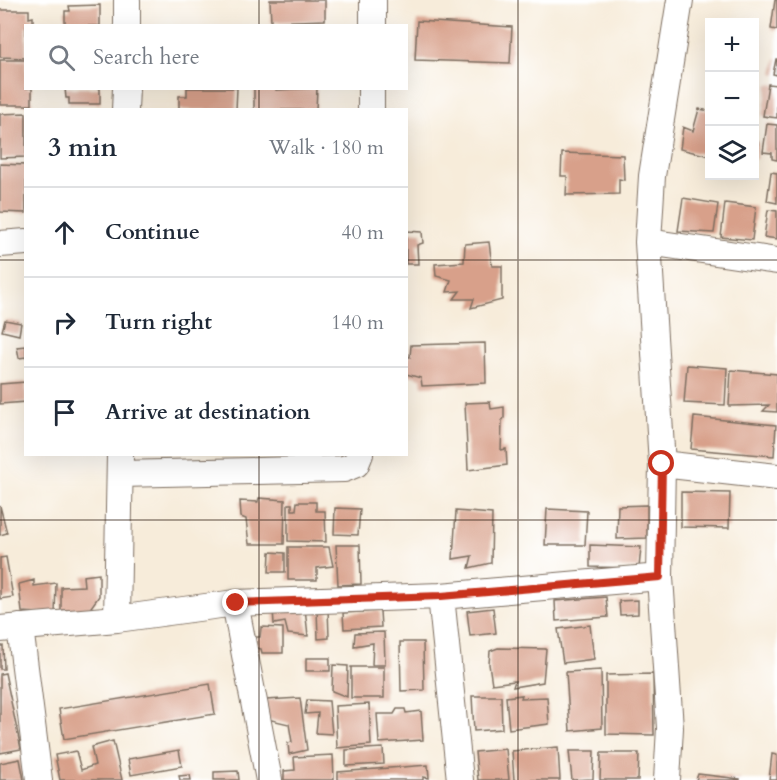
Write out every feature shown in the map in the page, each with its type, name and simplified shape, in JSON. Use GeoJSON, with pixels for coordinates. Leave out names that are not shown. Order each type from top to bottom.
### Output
{"type":"FeatureCollection","features":[{"type":"Feature","properties":{"kind":"street"},"geometry":{"type":"LineString","coordinates":[[127,0],[127,24]]}},
{"type":"Feature","properties":{"kind":"street"},"geometry":{"type":"LineString","coordinates":[[373,0],[373,24]]}},
{"type":"Feature","properties":{"kind":"street"},"geometry":{"type":"LineString","coordinates":[[667,780],[670,728],[660,577],[662,464],[648,242],[652,176],[680,0]]}},
{"type":"Feature","properties":{"kind":"street"},"geometry":{"type":"LineString","coordinates":[[125,108],[126,90]]}},
{"type":"Feature","properties":{"kind":"street"},"geometry":{"type":"LineString","coordinates":[[370,108],[371,90]]}},
{"type":"Feature","properties":{"kind":"street"},"geometry":{"type":"LineString","coordinates":[[0,244],[24,242]]}},
{"type":"Feature","properties":{"kind":"street"},"geometry":{"type":"LineString","coordinates":[[648,242],[777,261]]}},
{"type":"Feature","properties":{"kind":"street"},"geometry":{"type":"LineString","coordinates":[[117,619],[120,464],[344,469],[356,464],[359,456]]}},
{"type":"Feature","properties":{"kind":"street"},"geometry":{"type":"LineString","coordinates":[[662,464],[777,477]]}},
{"type":"Feature","properties":{"kind":"street"},"geometry":{"type":"LineString","coordinates":[[39,780],[10,628],[117,619],[236,603],[441,596],[660,577]]}},
{"type":"Feature","properties":{"kind":"street"},"geometry":{"type":"LineString","coordinates":[[441,596],[460,780]]}},
{"type":"Feature","properties":{"kind":"street"},"geometry":{"type":"LineString","coordinates":[[236,603],[269,780]]}},
{"type":"Feature","properties":{"kind":"building"},"geometry":{"type":"Polygon","coordinates":[[[270,0],[325,0],[325,20],[271,22],[270,0]]]}},
{"type":"Feature","properties":{"kind":"building"},"geometry":{"type":"Polygon","coordinates":[[[775,0],[777,0],[777,30],[771,29],[775,0]]]}},
{"type":"Feature","properties":{"kind":"building"},"geometry":{"type":"Polygon","coordinates":[[[100,5],[100,24],[65,24],[65,11],[70,11],[69,6],[100,5]]]}},
{"type":"Feature","properties":{"kind":"building"},"geometry":{"type":"Polygon","coordinates":[[[0,10],[29,10],[29,18],[33,17],[33,24],[24,24],[24,58],[0,57],[0,10]]]}},
{"type":"Feature","properties":{"kind":"building"},"geometry":{"type":"Polygon","coordinates":[[[417,21],[512,27],[510,63],[415,60],[417,21]]]}},
{"type":"Feature","properties":{"kind":"building"},"geometry":{"type":"Polygon","coordinates":[[[777,59],[777,75],[773,74],[777,59]]]}},
{"type":"Feature","properties":{"kind":"building"},"geometry":{"type":"Polygon","coordinates":[[[0,60],[24,60],[24,90],[32,90],[32,105],[0,105],[0,60]]]}},
{"type":"Feature","properties":{"kind":"building"},"geometry":{"type":"Polygon","coordinates":[[[768,84],[777,85],[777,118],[763,116],[768,84]]]}},
{"type":"Feature","properties":{"kind":"building"},"geometry":{"type":"Polygon","coordinates":[[[65,90],[100,90],[100,104],[69,104],[69,98],[66,98],[65,90]]]}},
{"type":"Feature","properties":{"kind":"building"},"geometry":{"type":"Polygon","coordinates":[[[187,90],[237,90],[236,108],[179,108],[179,96],[187,96],[187,90]]]}},
{"type":"Feature","properties":{"kind":"building"},"geometry":{"type":"Polygon","coordinates":[[[254,90],[317,90],[316,108],[254,108],[254,90]]]}},
{"type":"Feature","properties":{"kind":"building"},"geometry":{"type":"Polygon","coordinates":[[[699,109],[705,110],[705,155],[680,149],[683,127],[693,131],[699,109]]]}},
{"type":"Feature","properties":{"kind":"building"},"geometry":{"type":"Polygon","coordinates":[[[24,113],[24,157],[0,158],[0,114],[24,113]]]}},
{"type":"Feature","properties":{"kind":"building"},"geometry":{"type":"Polygon","coordinates":[[[767,124],[777,125],[777,160],[772,159],[772,153],[763,152],[767,124]]]}},
{"type":"Feature","properties":{"kind":"building"},"geometry":{"type":"Polygon","coordinates":[[[562,153],[623,155],[624,180],[619,179],[619,194],[566,195],[567,176],[561,176],[562,153]]]}},
{"type":"Feature","properties":{"kind":"building"},"geometry":{"type":"Polygon","coordinates":[[[0,164],[24,165],[24,213],[0,212],[0,164]]]}},
{"type":"Feature","properties":{"kind":"building"},"geometry":{"type":"Polygon","coordinates":[[[771,172],[777,173],[777,203],[767,201],[771,172]]]}},
{"type":"Feature","properties":{"kind":"building"},"geometry":{"type":"Polygon","coordinates":[[[683,198],[718,204],[714,233],[678,231],[683,198]]]}},
{"type":"Feature","properties":{"kind":"building"},"geometry":{"type":"Polygon","coordinates":[[[725,203],[756,207],[752,240],[721,237],[725,203]]]}},
{"type":"Feature","properties":{"kind":"building"},"geometry":{"type":"Polygon","coordinates":[[[768,210],[777,211],[777,239],[764,237],[768,210]]]}},
{"type":"Feature","properties":{"kind":"building"},"geometry":{"type":"Polygon","coordinates":[[[408,231],[422,232],[423,243],[417,245],[418,264],[408,264],[408,231]]]}},
{"type":"Feature","properties":{"kind":"building"},"geometry":{"type":"Polygon","coordinates":[[[489,242],[492,266],[502,266],[502,300],[471,308],[474,299],[454,299],[460,291],[447,292],[451,280],[436,276],[435,264],[464,262],[465,244],[489,242]]]}},
{"type":"Feature","properties":{"kind":"building"},"geometry":{"type":"Polygon","coordinates":[[[5,320],[21,323],[19,335],[2,331],[5,320]]]}},
{"type":"Feature","properties":{"kind":"building"},"geometry":{"type":"Polygon","coordinates":[[[485,343],[486,383],[422,386],[421,378],[408,375],[411,345],[485,343]]]}},
{"type":"Feature","properties":{"kind":"building"},"geometry":{"type":"Polygon","coordinates":[[[24,346],[24,357],[19,358],[17,347],[24,346]]]}},
{"type":"Feature","properties":{"kind":"building"},"geometry":{"type":"Polygon","coordinates":[[[687,365],[727,368],[725,405],[684,403],[687,365]]]}},
{"type":"Feature","properties":{"kind":"building"},"geometry":{"type":"Polygon","coordinates":[[[731,370],[777,374],[777,412],[763,411],[769,405],[729,406],[731,370]]]}},
{"type":"Feature","properties":{"kind":"building"},"geometry":{"type":"Polygon","coordinates":[[[24,382],[24,402],[0,404],[0,384],[24,382]]]}},
{"type":"Feature","properties":{"kind":"building"},"geometry":{"type":"Polygon","coordinates":[[[490,402],[491,409],[504,407],[501,450],[506,449],[507,465],[468,470],[465,403],[490,402]]]}},
{"type":"Feature","properties":{"kind":"building"},"geometry":{"type":"Polygon","coordinates":[[[694,417],[776,425],[774,456],[691,449],[694,417]]]}},
{"type":"Feature","properties":{"kind":"building"},"geometry":{"type":"Polygon","coordinates":[[[681,492],[730,493],[729,528],[681,527],[681,492]]]}},
{"type":"Feature","properties":{"kind":"building"},"geometry":{"type":"Polygon","coordinates":[[[259,498],[285,500],[284,544],[249,544],[246,519],[241,517],[240,501],[258,502],[259,498]]]}},
{"type":"Feature","properties":{"kind":"building"},"geometry":{"type":"Polygon","coordinates":[[[297,502],[316,502],[316,511],[325,511],[326,542],[288,541],[288,504],[292,504],[292,510],[296,510],[297,502]]]}},
{"type":"Feature","properties":{"kind":"building"},"geometry":{"type":"Polygon","coordinates":[[[647,505],[647,538],[617,539],[618,506],[647,505]]]}},
{"type":"Feature","properties":{"kind":"building"},"geometry":{"type":"Polygon","coordinates":[[[0,506],[7,533],[0,535],[0,506]]]}},
{"type":"Feature","properties":{"kind":"building"},"geometry":{"type":"Polygon","coordinates":[[[335,508],[360,509],[358,535],[334,534],[335,508]]]}},
{"type":"Feature","properties":{"kind":"building"},"geometry":{"type":"Polygon","coordinates":[[[547,509],[587,511],[585,545],[545,545],[547,509]]]}},
{"type":"Feature","properties":{"kind":"building"},"geometry":{"type":"Polygon","coordinates":[[[456,511],[492,514],[491,563],[469,568],[472,556],[453,559],[456,511]]]}},
{"type":"Feature","properties":{"kind":"building"},"geometry":{"type":"Polygon","coordinates":[[[336,545],[360,545],[361,584],[338,585],[336,545]]]}},
{"type":"Feature","properties":{"kind":"building"},"geometry":{"type":"Polygon","coordinates":[[[590,545],[641,547],[639,568],[590,567],[590,545]]]}},
{"type":"Feature","properties":{"kind":"building"},"geometry":{"type":"Polygon","coordinates":[[[288,547],[329,547],[333,566],[317,568],[317,580],[288,580],[288,547]]]}},
{"type":"Feature","properties":{"kind":"building"},"geometry":{"type":"Polygon","coordinates":[[[270,552],[285,553],[285,572],[269,572],[270,552]]]}},
{"type":"Feature","properties":{"kind":"building"},"geometry":{"type":"Polygon","coordinates":[[[6,557],[13,597],[0,599],[0,558],[6,557]]]}},
{"type":"Feature","properties":{"kind":"building"},"geometry":{"type":"Polygon","coordinates":[[[99,574],[99,596],[89,610],[61,610],[61,587],[84,586],[83,576],[99,574]]]}},
{"type":"Feature","properties":{"kind":"building"},"geometry":{"type":"Polygon","coordinates":[[[34,580],[34,586],[56,583],[55,614],[22,612],[19,584],[34,580]]]}},
{"type":"Feature","properties":{"kind":"building"},"geometry":{"type":"Polygon","coordinates":[[[606,597],[608,617],[556,621],[555,601],[606,597]]]}},
{"type":"Feature","properties":{"kind":"building"},"geometry":{"type":"Polygon","coordinates":[[[638,600],[638,614],[620,615],[619,601],[638,600]]]}},
{"type":"Feature","properties":{"kind":"building"},"geometry":{"type":"Polygon","coordinates":[[[305,608],[308,636],[288,634],[285,622],[274,624],[273,609],[305,608]]]}},
{"type":"Feature","properties":{"kind":"building"},"geometry":{"type":"Polygon","coordinates":[[[328,608],[329,638],[318,639],[317,609],[328,608]]]}},
{"type":"Feature","properties":{"kind":"building"},"geometry":{"type":"Polygon","coordinates":[[[493,608],[496,633],[470,636],[467,611],[493,608]]]}},
{"type":"Feature","properties":{"kind":"building"},"geometry":{"type":"Polygon","coordinates":[[[380,611],[381,627],[344,629],[343,613],[380,611]]]}},
{"type":"Feature","properties":{"kind":"building"},"geometry":{"type":"Polygon","coordinates":[[[590,625],[594,659],[563,663],[558,629],[590,625]]]}},
{"type":"Feature","properties":{"kind":"building"},"geometry":{"type":"Polygon","coordinates":[[[261,627],[283,628],[283,653],[262,653],[261,649],[256,648],[256,637],[260,637],[261,627]]]}},
{"type":"Feature","properties":{"kind":"building"},"geometry":{"type":"Polygon","coordinates":[[[384,632],[385,665],[372,665],[373,643],[354,646],[355,633],[384,632]]]}},
{"type":"Feature","properties":{"kind":"building"},"geometry":{"type":"Polygon","coordinates":[[[400,642],[423,642],[424,690],[401,691],[400,642]]]}},
{"type":"Feature","properties":{"kind":"building"},"geometry":{"type":"Polygon","coordinates":[[[0,646],[3,646],[4,669],[0,669],[0,646]]]}},
{"type":"Feature","properties":{"kind":"building"},"geometry":{"type":"Polygon","coordinates":[[[498,648],[546,649],[543,682],[513,687],[515,681],[492,684],[490,651],[498,648]]]}},
{"type":"Feature","properties":{"kind":"building"},"geometry":{"type":"Polygon","coordinates":[[[306,658],[330,658],[330,671],[306,671],[306,658]]]}},
{"type":"Feature","properties":{"kind":"building"},"geometry":{"type":"Polygon","coordinates":[[[333,665],[348,666],[347,697],[332,691],[333,665]]]}},
{"type":"Feature","properties":{"kind":"building"},"geometry":{"type":"Polygon","coordinates":[[[351,667],[384,667],[384,698],[351,698],[351,667]]]}},
{"type":"Feature","properties":{"kind":"building"},"geometry":{"type":"Polygon","coordinates":[[[601,670],[602,728],[570,731],[566,672],[601,670]]]}},
{"type":"Feature","properties":{"kind":"building"},"geometry":{"type":"Polygon","coordinates":[[[5,673],[21,749],[0,753],[0,674],[5,673]]]}},
{"type":"Feature","properties":{"kind":"building"},"geometry":{"type":"Polygon","coordinates":[[[653,674],[654,735],[606,734],[606,675],[653,674]]]}},
{"type":"Feature","properties":{"kind":"building"},"geometry":{"type":"Polygon","coordinates":[[[210,684],[215,714],[64,739],[59,709],[210,684]]]}},
{"type":"Feature","properties":{"kind":"building"},"geometry":{"type":"Polygon","coordinates":[[[522,695],[521,698],[547,697],[549,724],[509,729],[506,697],[522,695]]]}},
{"type":"Feature","properties":{"kind":"building"},"geometry":{"type":"Polygon","coordinates":[[[472,696],[501,696],[502,729],[474,731],[472,696]]]}},
{"type":"Feature","properties":{"kind":"building"},"geometry":{"type":"Polygon","coordinates":[[[300,698],[307,750],[289,754],[288,743],[292,742],[289,724],[267,719],[266,700],[300,698]]]}},
{"type":"Feature","properties":{"kind":"building"},"geometry":{"type":"Polygon","coordinates":[[[307,700],[329,701],[332,734],[316,733],[318,713],[305,714],[307,700]]]}},
{"type":"Feature","properties":{"kind":"building"},"geometry":{"type":"Polygon","coordinates":[[[369,704],[371,745],[337,748],[335,706],[369,704]]]}},
{"type":"Feature","properties":{"kind":"building"},"geometry":{"type":"Polygon","coordinates":[[[397,709],[405,709],[406,713],[421,711],[423,740],[379,743],[377,714],[394,714],[397,709]]]}},
{"type":"Feature","properties":{"kind":"building"},"geometry":{"type":"Polygon","coordinates":[[[113,741],[122,780],[60,780],[55,755],[76,751],[81,770],[95,765],[91,747],[113,741]]]}},
{"type":"Feature","properties":{"kind":"building"},"geometry":{"type":"Polygon","coordinates":[[[558,747],[560,780],[514,780],[512,751],[558,747]]]}},
{"type":"Feature","properties":{"kind":"building"},"geometry":{"type":"Polygon","coordinates":[[[383,748],[384,764],[346,766],[346,750],[383,748]]]}},
{"type":"Feature","properties":{"kind":"building"},"geometry":{"type":"Polygon","coordinates":[[[506,749],[509,780],[478,780],[475,752],[506,749]]]}},
{"type":"Feature","properties":{"kind":"building"},"geometry":{"type":"Polygon","coordinates":[[[179,750],[182,766],[131,775],[128,759],[179,750]]]}},
{"type":"Feature","properties":{"kind":"building"},"geometry":{"type":"Polygon","coordinates":[[[569,751],[594,751],[593,779],[572,780],[569,751]]]}},
{"type":"Feature","properties":{"kind":"building"},"geometry":{"type":"Polygon","coordinates":[[[601,753],[639,753],[638,780],[600,780],[601,753]]]}},
{"type":"Feature","properties":{"kind":"building"},"geometry":{"type":"Polygon","coordinates":[[[772,754],[777,755],[777,780],[769,780],[772,754]]]}},
{"type":"Feature","properties":{"kind":"building"},"geometry":{"type":"Polygon","coordinates":[[[333,755],[334,780],[284,780],[284,771],[295,770],[294,757],[333,755]]]}},
{"type":"Feature","properties":{"kind":"building"},"geometry":{"type":"Polygon","coordinates":[[[20,759],[24,780],[0,780],[0,763],[20,759]]]}},
{"type":"Feature","properties":{"kind":"building"},"geometry":{"type":"Polygon","coordinates":[[[428,765],[429,778],[423,777],[423,780],[338,780],[338,772],[428,765]]]}},
{"type":"Feature","properties":{"kind":"building"},"geometry":{"type":"Polygon","coordinates":[[[238,771],[239,780],[214,780],[214,772],[238,771]]]}},
{"type":"Feature","properties":{"kind":"building"},"geometry":{"type":"Polygon","coordinates":[[[698,774],[740,779],[740,780],[696,780],[698,774]]]}},
{"type":"Feature","properties":{"kind":"building"},"geometry":{"type":"Polygon","coordinates":[[[190,775],[191,780],[180,780],[179,776],[190,775]]]}},
{"type":"Feature","properties":{"kind":"route"},"geometry":{"type":"LineString","coordinates":[[236,603],[441,596],[660,577],[662,464]]}}]}
